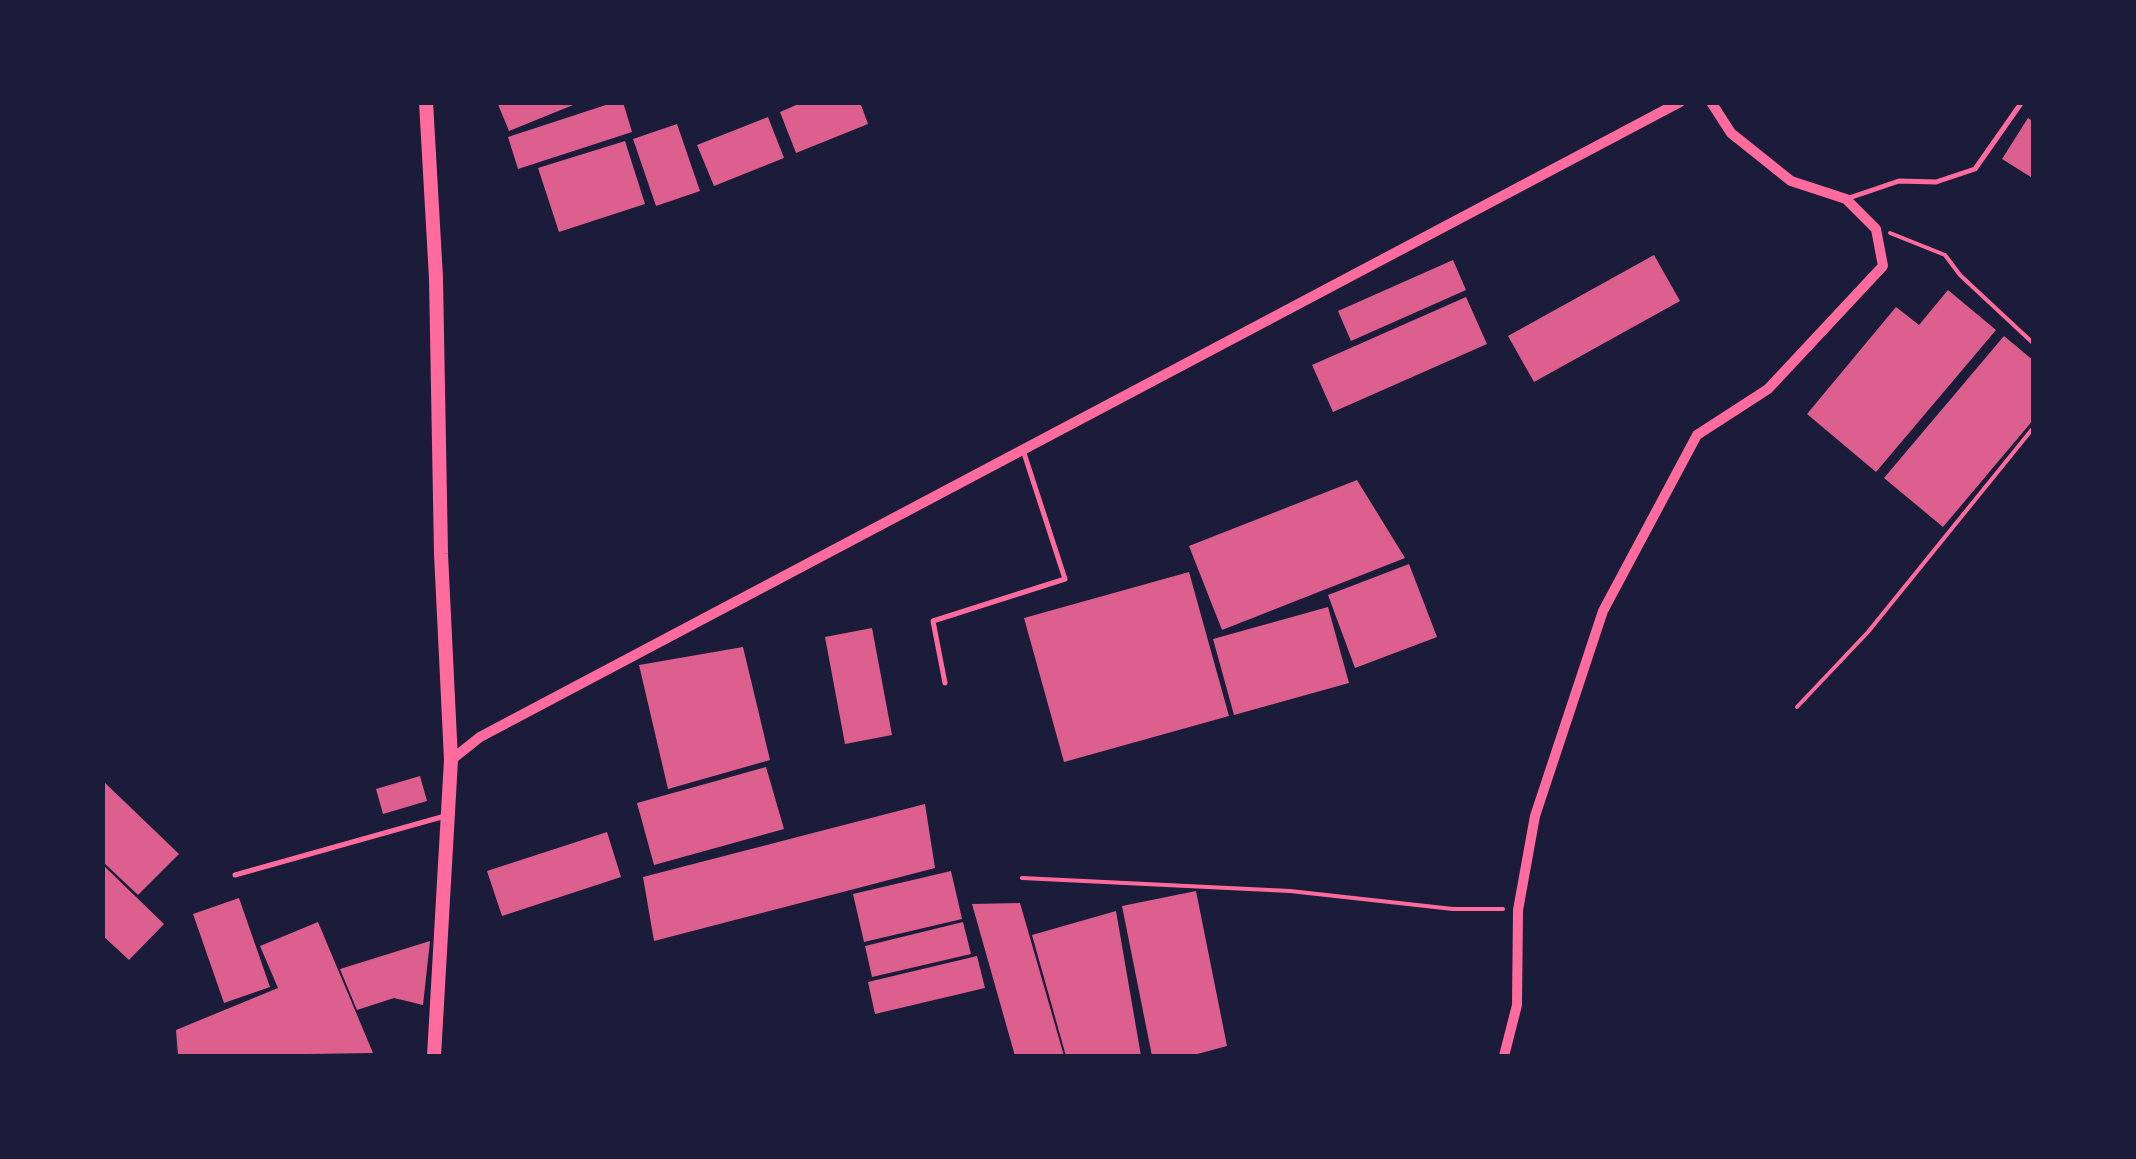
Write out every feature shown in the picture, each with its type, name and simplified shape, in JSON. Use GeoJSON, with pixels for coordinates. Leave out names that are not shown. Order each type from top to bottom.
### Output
{"type":"FeatureCollection","features":[{"type":"Feature","properties":{"kind":"street"},"geometry":{"type":"LineString","coordinates":[[426,102],[436,278],[441,554],[451,760],[434,1056]]}},
{"type":"Feature","properties":{"kind":"street"},"geometry":{"type":"LineString","coordinates":[[451,760],[480,738],[1680,102]]}},
{"type":"Feature","properties":{"kind":"street"},"geometry":{"type":"LineString","coordinates":[[1504,1056],[1517,1006],[1518,910],[1534,816],[1570,719],[1603,611],[1697,435],[1768,390],[1883,266],[1876,229],[1846,199],[1791,182],[1732,133],[1712,102]]}},
{"type":"Feature","properties":{"kind":"lane"},"geometry":{"type":"LineString","coordinates":[[1846,199],[1900,181],[1936,182],[1975,170],[2022,102]]}},
{"type":"Feature","properties":{"kind":"lane"},"geometry":{"type":"LineString","coordinates":[[945,682],[932,621],[1066,579],[1023,450]]}},
{"type":"Feature","properties":{"kind":"lane"},"geometry":{"type":"LineString","coordinates":[[235,875],[448,815]]}},
{"type":"Feature","properties":{"kind":"path"},"geometry":{"type":"LineString","coordinates":[[1876,229],[1946,254],[1960,275],[2034,344]]}},
{"type":"Feature","properties":{"kind":"path"},"geometry":{"type":"LineString","coordinates":[[1797,707],[1868,632],[2034,428]]}},
{"type":"Feature","properties":{"kind":"path"},"geometry":{"type":"LineString","coordinates":[[1022,878],[1290,890],[1453,909],[1518,910]]}},
{"type":"Feature","properties":{"kind":"building"},"geometry":{"type":"Polygon","coordinates":[[[497,102],[578,102],[578,103],[509,131],[497,102]]]}},
{"type":"Feature","properties":{"kind":"building"},"geometry":{"type":"Polygon","coordinates":[[[623,102],[632,132],[518,169],[508,137],[623,102]]]}},
{"type":"Feature","properties":{"kind":"building"},"geometry":{"type":"Polygon","coordinates":[[[803,102],[860,102],[868,124],[796,153],[780,112],[803,102]]]}},
{"type":"Feature","properties":{"kind":"building"},"geometry":{"type":"Polygon","coordinates":[[[768,117],[784,158],[714,186],[697,145],[768,117]]]}},
{"type":"Feature","properties":{"kind":"building"},"geometry":{"type":"Polygon","coordinates":[[[2028,118],[2034,122],[2034,179],[2002,159],[2028,118]]]}},
{"type":"Feature","properties":{"kind":"building"},"geometry":{"type":"Polygon","coordinates":[[[677,124],[700,191],[656,206],[633,139],[677,124]]]}},
{"type":"Feature","properties":{"kind":"building"},"geometry":{"type":"Polygon","coordinates":[[[625,141],[645,204],[559,232],[538,168],[625,141]]]}},
{"type":"Feature","properties":{"kind":"building"},"geometry":{"type":"Polygon","coordinates":[[[1654,255],[1680,301],[1534,382],[1508,336],[1654,255]]]}},
{"type":"Feature","properties":{"kind":"building"},"geometry":{"type":"Polygon","coordinates":[[[1453,260],[1466,290],[1351,341],[1338,311],[1453,260]]]}},
{"type":"Feature","properties":{"kind":"building"},"geometry":{"type":"Polygon","coordinates":[[[1948,290],[1996,330],[1876,472],[1807,414],[1896,307],[1919,325],[1948,290]]]}},
{"type":"Feature","properties":{"kind":"building"},"geometry":{"type":"Polygon","coordinates":[[[1466,297],[1487,344],[1333,412],[1312,365],[1466,297]]]}},
{"type":"Feature","properties":{"kind":"building"},"geometry":{"type":"Polygon","coordinates":[[[2004,336],[2034,361],[2034,419],[1943,527],[1884,478],[2004,336]]]}},
{"type":"Feature","properties":{"kind":"building"},"geometry":{"type":"Polygon","coordinates":[[[1357,480],[1405,558],[1222,630],[1189,546],[1357,480]]]}},
{"type":"Feature","properties":{"kind":"building"},"geometry":{"type":"Polygon","coordinates":[[[1409,564],[1437,637],[1355,668],[1328,595],[1409,564]]]}},
{"type":"Feature","properties":{"kind":"building"},"geometry":{"type":"Polygon","coordinates":[[[1189,572],[1229,716],[1064,762],[1024,618],[1189,572]]]}},
{"type":"Feature","properties":{"kind":"building"},"geometry":{"type":"Polygon","coordinates":[[[1328,607],[1349,683],[1234,715],[1213,639],[1328,607]]]}},
{"type":"Feature","properties":{"kind":"building"},"geometry":{"type":"Polygon","coordinates":[[[872,628],[892,735],[845,744],[825,637],[872,628]]]}},
{"type":"Feature","properties":{"kind":"building"},"geometry":{"type":"Polygon","coordinates":[[[743,647],[770,760],[668,789],[639,665],[743,647]]]}},
{"type":"Feature","properties":{"kind":"building"},"geometry":{"type":"Polygon","coordinates":[[[766,767],[784,829],[654,865],[637,803],[766,767]]]}},
{"type":"Feature","properties":{"kind":"building"},"geometry":{"type":"Polygon","coordinates":[[[420,776],[427,801],[383,814],[376,789],[420,776]]]}},
{"type":"Feature","properties":{"kind":"building"},"geometry":{"type":"Polygon","coordinates":[[[102,780],[179,854],[138,895],[102,861],[102,780]]]}},
{"type":"Feature","properties":{"kind":"building"},"geometry":{"type":"Polygon","coordinates":[[[925,804],[935,868],[654,941],[643,877],[925,804]]]}},
{"type":"Feature","properties":{"kind":"building"},"geometry":{"type":"Polygon","coordinates":[[[607,832],[621,877],[502,916],[487,871],[607,832]]]}},
{"type":"Feature","properties":{"kind":"building"},"geometry":{"type":"Polygon","coordinates":[[[102,864],[164,924],[129,960],[102,935],[102,864]]]}},
{"type":"Feature","properties":{"kind":"building"},"geometry":{"type":"Polygon","coordinates":[[[951,871],[962,919],[864,942],[853,894],[951,871]]]}},
{"type":"Feature","properties":{"kind":"building"},"geometry":{"type":"Polygon","coordinates":[[[1196,891],[1227,1046],[1190,1056],[1152,1056],[1122,906],[1196,891]]]}},
{"type":"Feature","properties":{"kind":"building"},"geometry":{"type":"Polygon","coordinates":[[[239,898],[270,987],[224,1003],[193,914],[239,898]]]}},
{"type":"Feature","properties":{"kind":"building"},"geometry":{"type":"Polygon","coordinates":[[[1020,903],[1064,1056],[1015,1056],[972,904],[1020,903]]]}},
{"type":"Feature","properties":{"kind":"building"},"geometry":{"type":"Polygon","coordinates":[[[1116,911],[1141,1056],[1066,1056],[1032,935],[1116,911]]]}},
{"type":"Feature","properties":{"kind":"building"},"geometry":{"type":"Polygon","coordinates":[[[318,922],[373,1053],[178,1056],[176,1030],[278,988],[260,946],[318,922]]]}},
{"type":"Feature","properties":{"kind":"building"},"geometry":{"type":"Polygon","coordinates":[[[963,922],[971,954],[872,977],[865,946],[963,922]]]}},
{"type":"Feature","properties":{"kind":"building"},"geometry":{"type":"Polygon","coordinates":[[[430,941],[423,1005],[394,998],[357,1010],[340,969],[430,941]]]}},
{"type":"Feature","properties":{"kind":"building"},"geometry":{"type":"Polygon","coordinates":[[[977,956],[985,988],[875,1014],[868,982],[977,956]]]}}]}
